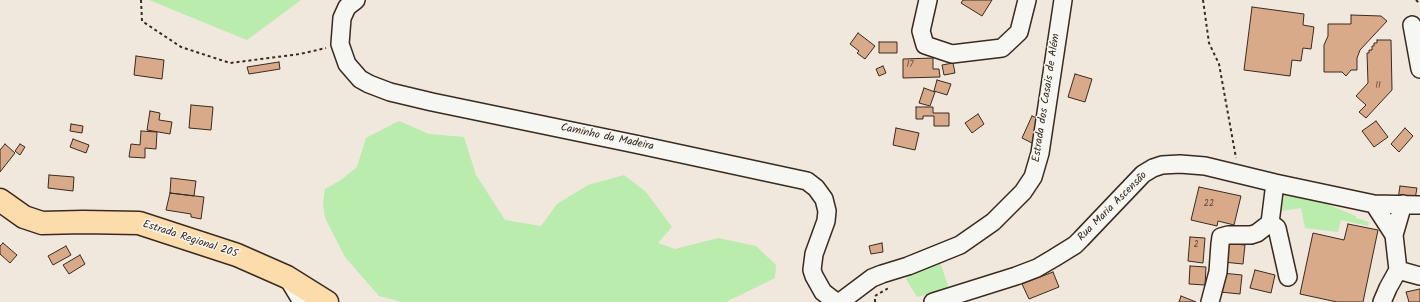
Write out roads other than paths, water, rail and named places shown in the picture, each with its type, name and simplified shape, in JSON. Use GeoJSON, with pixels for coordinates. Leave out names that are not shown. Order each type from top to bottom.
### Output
{"type":"FeatureCollection","features":[{"type":"Feature","properties":{"kind":"main road","name":"Estrada Regional 205"},"geometry":{"type":"LineString","coordinates":[[0,200],[24,217],[42,223],[139,223],[237,255],[287,277],[327,302]]}},
{"type":"Feature","properties":{"kind":"street","name":"Caminho da Madeira"},"geometry":{"type":"LineString","coordinates":[[356,0],[347,7],[342,18],[340,44],[347,64],[360,79],[369,84],[390,92],[432,102],[807,181],[816,188],[824,199],[828,211],[814,254],[812,270],[823,292],[836,302]]}},
{"type":"Feature","properties":{"kind":"street"},"geometry":{"type":"LineString","coordinates":[[928,0],[921,31],[925,45],[952,54],[1002,48],[1020,32],[1027,0]]}},
{"type":"Feature","properties":{"kind":"street","name":"Estrada dos Casais de Além"},"geometry":{"type":"LineString","coordinates":[[840,302],[877,276],[908,266],[960,245],[993,222],[1023,192],[1033,177],[1040,153],[1063,0]]}},
{"type":"Feature","properties":{"kind":"street"},"geometry":{"type":"LineString","coordinates":[[1412,25],[1420,70]]}},
{"type":"Feature","properties":{"kind":"street","name":"Rua Maria Ascensão"},"geometry":{"type":"LineString","coordinates":[[933,302],[1016,276],[1037,268],[1054,258],[1075,245],[1144,174],[1153,168],[1162,165],[1180,164],[1205,166],[1374,204],[1412,205]]}},
{"type":"Feature","properties":{"kind":"street"},"geometry":{"type":"LineString","coordinates":[[1210,302],[1218,272],[1222,237],[1228,235],[1251,235],[1257,233],[1270,223],[1276,183]]}},
{"type":"Feature","properties":{"kind":"street"},"geometry":{"type":"LineString","coordinates":[[1374,204],[1394,235],[1398,270],[1382,302]]}},
{"type":"Feature","properties":{"kind":"street"},"geometry":{"type":"LineString","coordinates":[[1394,235],[1412,205]]}},
{"type":"Feature","properties":{"kind":"street"},"geometry":{"type":"LineString","coordinates":[[1270,223],[1278,228],[1288,277]]}},
{"type":"Feature","properties":{"kind":"street"},"geometry":{"type":"LineString","coordinates":[[1398,270],[1420,276]]}},
{"type":"Feature","properties":{"kind":"street"},"geometry":{"type":"LineString","coordinates":[[287,277],[302,302]]}}]}
